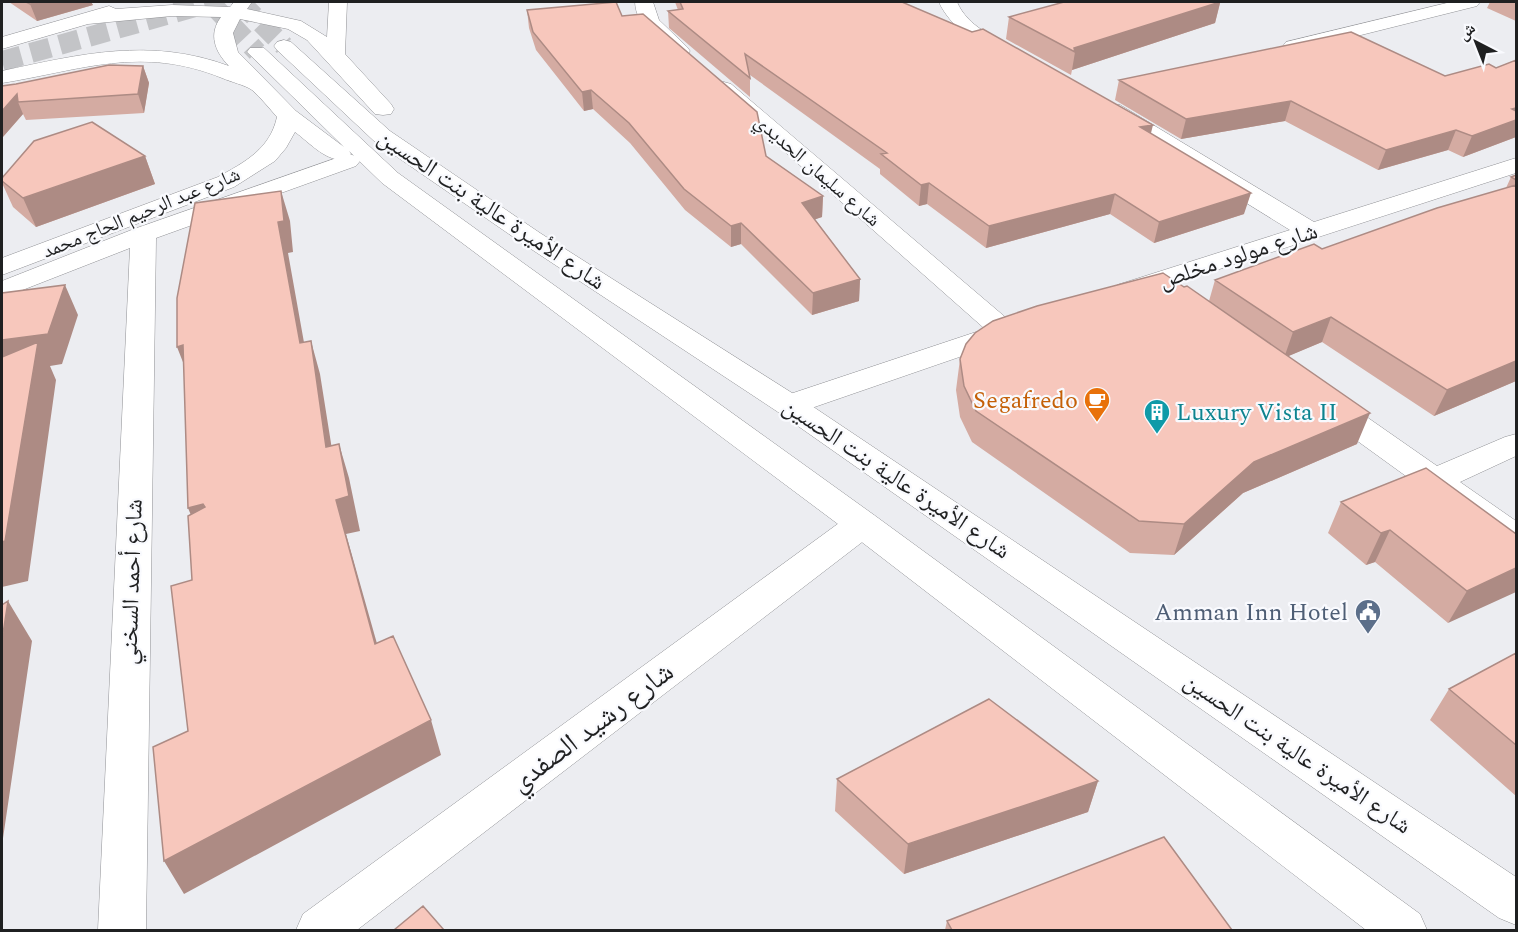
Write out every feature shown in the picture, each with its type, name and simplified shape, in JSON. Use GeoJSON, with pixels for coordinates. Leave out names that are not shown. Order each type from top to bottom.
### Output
{"type":"FeatureCollection","features":[{"type":"Feature","properties":{"kind":"street"},"geometry":{"type":"LineString","coordinates":[[90,19],[133,2]]}},
{"type":"Feature","properties":{"kind":"street"},"geometry":{"type":"LineString","coordinates":[[334,57],[338,48],[335,14],[338,2]]}},
{"type":"Feature","properties":{"kind":"street","name":"شارع سليمان الحديدي"},"geometry":{"type":"LineString","coordinates":[[644,2],[643,9],[654,28],[1005,331]]}},
{"type":"Feature","properties":{"kind":"street"},"geometry":{"type":"LineString","coordinates":[[948,2],[951,13],[968,29],[1034,66]]}},
{"type":"Feature","properties":{"kind":"street"},"geometry":{"type":"LineString","coordinates":[[1277,50],[1472,2]]}},
{"type":"Feature","properties":{"kind":"street"},"geometry":{"type":"LineString","coordinates":[[1396,4],[1428,12]]}},
{"type":"Feature","properties":{"kind":"street"},"geometry":{"type":"LineString","coordinates":[[2,77],[142,34],[202,6]]}},
{"type":"Feature","properties":{"kind":"street"},"geometry":{"type":"LineString","coordinates":[[2,43],[90,19],[139,11],[202,6],[238,8],[290,23],[315,37],[404,130],[531,238]]}},
{"type":"Feature","properties":{"kind":"street"},"geometry":{"type":"LineString","coordinates":[[238,8],[223,33],[228,54],[288,116],[348,161],[497,256]]}},
{"type":"Feature","properties":{"kind":"street","name":"شارع الأميرة عالية بنت الحسين"},"geometry":{"type":"LineString","coordinates":[[284,46],[382,136],[531,238],[789,405],[1516,903]]}},
{"type":"Feature","properties":{"kind":"street","name":"شارع الأميرة عالية بنت الحسين"},"geometry":{"type":"LineString","coordinates":[[257,52],[390,178],[862,524],[1403,930]]}},
{"type":"Feature","properties":{"kind":"street"},"geometry":{"type":"LineString","coordinates":[[2,77],[92,59],[139,54],[176,57],[259,86]]}},
{"type":"Feature","properties":{"kind":"street"},"geometry":{"type":"LineString","coordinates":[[1102,94],[1310,231]]}},
{"type":"Feature","properties":{"kind":"street","name":"شارع عبد الرحيم الحاج محمد"},"geometry":{"type":"LineString","coordinates":[[2,267],[226,182],[248,170],[279,145],[287,131],[288,116]]}},
{"type":"Feature","properties":{"kind":"street"},"geometry":{"type":"LineString","coordinates":[[2,290],[143,234],[348,161]]}},
{"type":"Feature","properties":{"kind":"street","name":"شارع مولود مخلص"},"geometry":{"type":"LineString","coordinates":[[1101,300],[1516,165]]}},
{"type":"Feature","properties":{"kind":"street","name":"شارع أحمد السخني"},"geometry":{"type":"LineString","coordinates":[[122,930],[143,234]]}},
{"type":"Feature","properties":{"kind":"street"},"geometry":{"type":"LineString","coordinates":[[1155,283],[1184,303]]}},
{"type":"Feature","properties":{"kind":"street"},"geometry":{"type":"LineString","coordinates":[[789,405],[1037,321]]}},
{"type":"Feature","properties":{"kind":"street"},"geometry":{"type":"LineString","coordinates":[[1300,384],[1516,538]]}},
{"type":"Feature","properties":{"kind":"street"},"geometry":{"type":"LineString","coordinates":[[1435,480],[1516,444]]}},
{"type":"Feature","properties":{"kind":"street","name":"شارع رشيد الصفدي"},"geometry":{"type":"LineString","coordinates":[[320,930],[862,524]]}},
{"type":"Feature","properties":{"kind":"building"},"geometry":{"type":"Polygon","coordinates":[[[616,2],[622,16],[643,14],[757,112],[766,156],[823,196],[802,203],[860,279],[813,293],[741,223],[731,226],[684,189],[629,123],[591,90],[582,92],[533,32],[527,10],[616,2]]]}},
{"type":"Feature","properties":{"kind":"building"},"geometry":{"type":"Polygon","coordinates":[[[680,2],[902,2],[972,32],[983,29],[1153,125],[1140,127],[1251,193],[1159,222],[1115,194],[989,226],[929,183],[921,185],[881,154],[887,153],[745,54],[750,78],[668,11],[683,9],[680,2]]]}},
{"type":"Feature","properties":{"kind":"building"},"geometry":{"type":"Polygon","coordinates":[[[1064,2],[1220,2],[1074,48],[1075,52],[1009,17],[1064,2]]]}},
{"type":"Feature","properties":{"kind":"building"},"geometry":{"type":"Polygon","coordinates":[[[1351,32],[1445,76],[1489,64],[1496,68],[1516,60],[1516,108],[1512,109],[1516,111],[1516,120],[1472,136],[1456,130],[1386,150],[1291,101],[1186,119],[1119,80],[1351,32]]]}},
{"type":"Feature","properties":{"kind":"building"},"geometry":{"type":"Polygon","coordinates":[[[109,65],[143,66],[138,94],[18,102],[17,94],[2,111],[2,86],[109,65]]]}},
{"type":"Feature","properties":{"kind":"building"},"geometry":{"type":"Polygon","coordinates":[[[92,122],[145,156],[23,198],[2,181],[2,178],[34,141],[92,122]]]}},
{"type":"Feature","properties":{"kind":"building"},"geometry":{"type":"Polygon","coordinates":[[[1516,185],[1516,361],[1447,390],[1331,317],[1293,332],[1215,280],[1314,244],[1322,249],[1437,208],[1516,185]]]}},
{"type":"Feature","properties":{"kind":"building"},"geometry":{"type":"Polygon","coordinates":[[[281,191],[284,221],[278,222],[300,343],[311,341],[326,447],[339,444],[349,496],[336,500],[375,644],[393,636],[431,720],[164,861],[153,747],[188,731],[171,586],[192,580],[188,516],[205,507],[203,504],[188,508],[183,345],[177,347],[177,298],[195,203],[281,191]]]}},
{"type":"Feature","properties":{"kind":"building","name":"Luxury Vista II"},"geometry":{"type":"Polygon","coordinates":[[[1163,273],[1184,287],[1187,286],[1370,413],[1254,462],[1184,524],[1139,521],[976,411],[964,386],[960,359],[966,344],[975,333],[993,321],[1037,306],[1163,273]]]}},
{"type":"Feature","properties":{"kind":"building"},"geometry":{"type":"Polygon","coordinates":[[[65,285],[48,334],[2,340],[2,293],[65,285]]]}},
{"type":"Feature","properties":{"kind":"building"},"geometry":{"type":"Polygon","coordinates":[[[38,342],[5,541],[2,542],[2,357],[38,342]]]}},
{"type":"Feature","properties":{"kind":"building"},"geometry":{"type":"Polygon","coordinates":[[[1426,468],[1516,534],[1516,568],[1467,591],[1390,530],[1381,533],[1341,502],[1426,468]]]}},
{"type":"Feature","properties":{"kind":"building"},"geometry":{"type":"Polygon","coordinates":[[[8,601],[2,640],[2,605],[8,601]]]}},
{"type":"Feature","properties":{"kind":"building"},"geometry":{"type":"Polygon","coordinates":[[[1516,653],[1516,745],[1449,689],[1516,653]]]}},
{"type":"Feature","properties":{"kind":"building"},"geometry":{"type":"Polygon","coordinates":[[[989,699],[1098,781],[908,844],[837,779],[989,699]]]}},
{"type":"Feature","properties":{"kind":"building"},"geometry":{"type":"Polygon","coordinates":[[[1164,837],[1232,930],[952,930],[947,921],[1164,837]]]}},
{"type":"Feature","properties":{"kind":"building"},"geometry":{"type":"Polygon","coordinates":[[[423,906],[444,930],[394,930],[423,906]]]}},
{"type":"Feature","properties":{"kind":"tunnel"},"geometry":{"type":"LineString","coordinates":[[210,2],[257,52]]}},
{"type":"Feature","properties":{"kind":"tunnel"},"geometry":{"type":"LineString","coordinates":[[2,61],[213,2]]}},
{"type":"Feature","properties":{"kind":"tunnel"},"geometry":{"type":"LineString","coordinates":[[240,2],[284,46]]}},
{"type":"Feature","properties":{"kind":"place","name":"Segafredo"},"geometry":{"type":"Point","coordinates":[1097,423]}},
{"type":"Feature","properties":{"kind":"place","name":"Luxury Vista II"},"geometry":{"type":"Point","coordinates":[1157,435]}},
{"type":"Feature","properties":{"kind":"place","name":"Amman Inn Hotel"},"geometry":{"type":"Point","coordinates":[1368,635]}}]}
